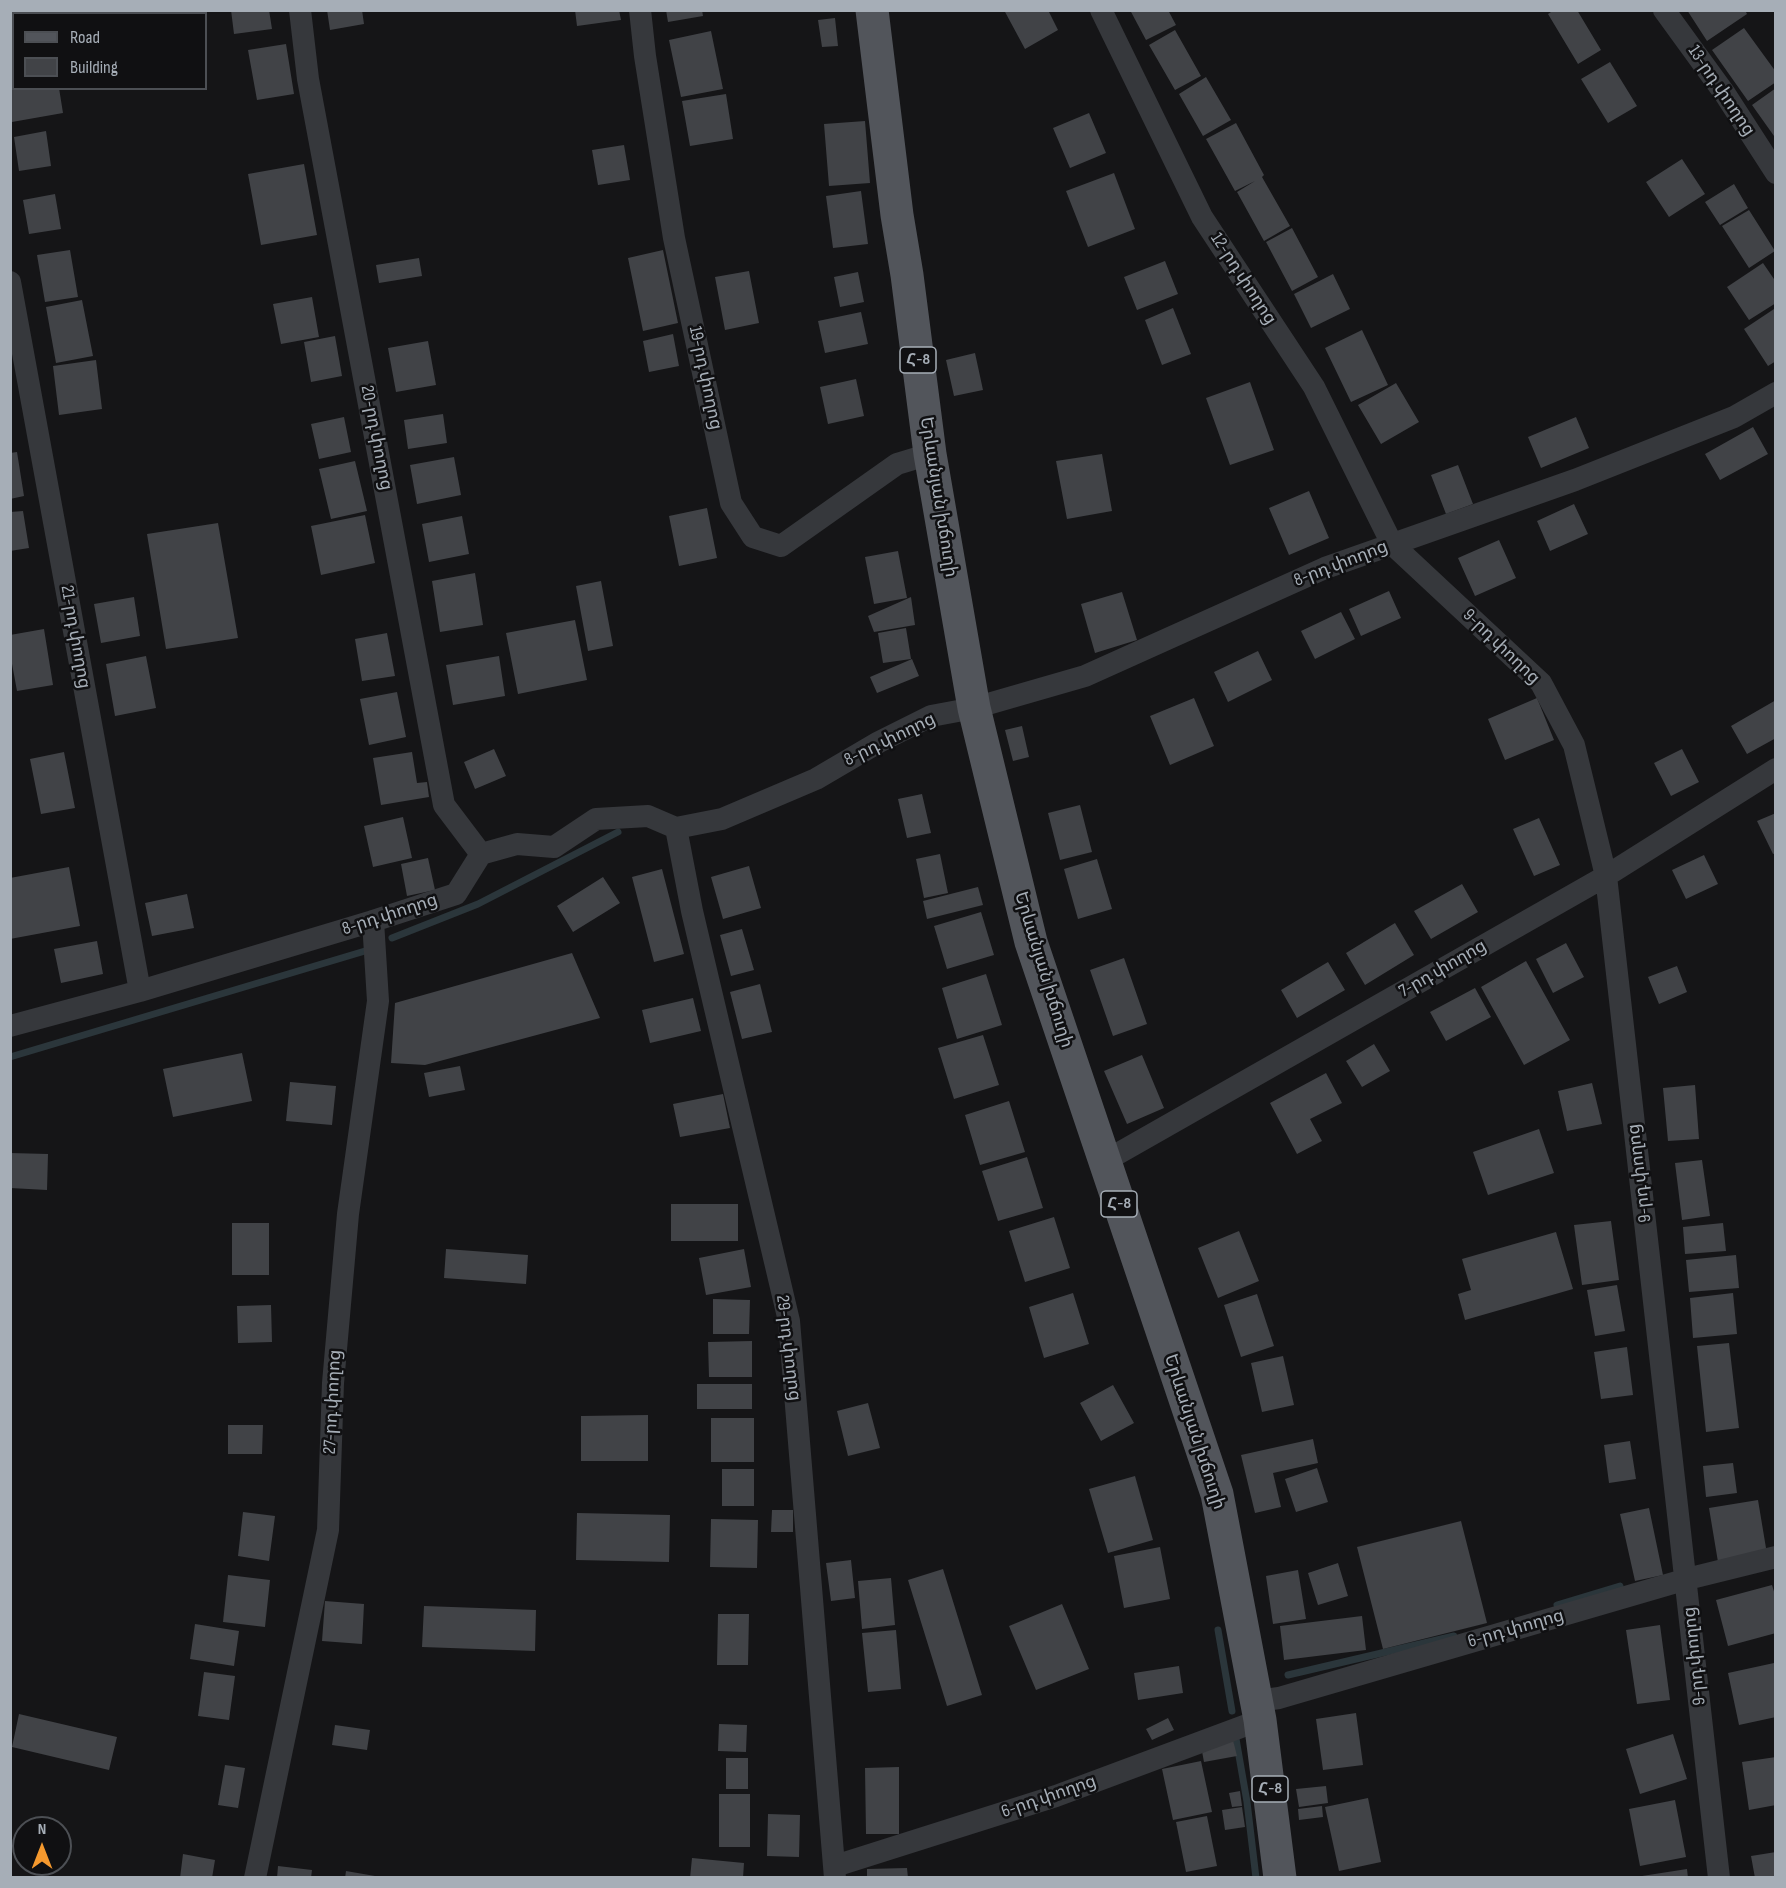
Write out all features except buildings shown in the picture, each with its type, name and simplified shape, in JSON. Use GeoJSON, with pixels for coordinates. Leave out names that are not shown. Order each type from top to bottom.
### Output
{"type":"FeatureCollection","features":[{"type":"Feature","properties":{"kind":"main road","name":"Երևանյան խճուղի"},"geometry":{"type":"LineString","coordinates":[[872,10],[930,454],[974,708],[1031,942],[1217,1494],[1258,1710],[1280,1878]]}},
{"type":"Feature","properties":{"kind":"street","name":"20-րդ փողոց"},"geometry":{"type":"LineString","coordinates":[[300,10],[310,91],[444,805],[481,855]]}},
{"type":"Feature","properties":{"kind":"street","name":"19-րդ փողոց"},"geometry":{"type":"LineString","coordinates":[[640,10],[645,56],[674,238],[731,503],[753,537],[781,546],[897,464],[930,454]]}},
{"type":"Feature","properties":{"kind":"street","name":"12-րդ փողոց"},"geometry":{"type":"LineString","coordinates":[[1101,10],[1202,217],[1314,387],[1392,544]]}},
{"type":"Feature","properties":{"kind":"street","name":"13-րդ փողոց"},"geometry":{"type":"LineString","coordinates":[[1664,10],[1725,94],[1776,173]]}},
{"type":"Feature","properties":{"kind":"street","name":"21-րդ փողոց"},"geometry":{"type":"LineString","coordinates":[[10,282],[140,991]]}},
{"type":"Feature","properties":{"kind":"street","name":"8-րդ փողոց"},"geometry":{"type":"LineString","coordinates":[[676,828],[722,819],[816,779],[879,742],[931,716],[974,708],[1085,676],[1325,568],[1575,480],[1734,417],[1776,393]]}},
{"type":"Feature","properties":{"kind":"street","name":"9-րդ փողոց"},"geometry":{"type":"LineString","coordinates":[[1392,544],[1541,683],[1574,744],[1606,876],[1719,1878]]}},
{"type":"Feature","properties":{"kind":"street","name":"7-րդ փողոց"},"geometry":{"type":"LineString","coordinates":[[1105,1161],[1606,876],[1776,769]]}},
{"type":"Feature","properties":{"kind":"street"},"geometry":{"type":"LineString","coordinates":[[481,855],[518,844],[554,848],[596,819],[648,816],[676,828]]}},
{"type":"Feature","properties":{"kind":"street","name":"29-րդ փողոց"},"geometry":{"type":"LineString","coordinates":[[676,828],[692,911],[789,1321],[835,1872]]}},
{"type":"Feature","properties":{"kind":"street","name":"8-րդ փողոց"},"geometry":{"type":"LineString","coordinates":[[10,1026],[140,991],[456,894],[481,855]]}},
{"type":"Feature","properties":{"kind":"street","name":"27-րդ փողոց"},"geometry":{"type":"LineString","coordinates":[[255,1878],[328,1530],[333,1383],[348,1214],[368,1085],[378,1001],[373,921]]}},
{"type":"Feature","properties":{"kind":"street","name":"6-րդ փողոց"},"geometry":{"type":"LineString","coordinates":[[835,1872],[1056,1796],[1258,1710],[1279,1698],[1687,1579],[1776,1557]]}},
{"type":"Feature","properties":{"kind":"waterway"},"geometry":{"type":"LineString","coordinates":[[392,938],[478,904],[618,832]]}},
{"type":"Feature","properties":{"kind":"waterway"},"geometry":{"type":"LineString","coordinates":[[10,1057],[365,951]]}},
{"type":"Feature","properties":{"kind":"waterway"},"geometry":{"type":"LineString","coordinates":[[1557,1605],[1620,1586]]}},
{"type":"Feature","properties":{"kind":"waterway"},"geometry":{"type":"LineString","coordinates":[[1218,1630],[1232,1711]]}},
{"type":"Feature","properties":{"kind":"waterway"},"geometry":{"type":"LineString","coordinates":[[1288,1675],[1454,1636]]}},
{"type":"Feature","properties":{"kind":"waterway"},"geometry":{"type":"LineString","coordinates":[[1235,1733],[1247,1802],[1256,1878]]}}]}
